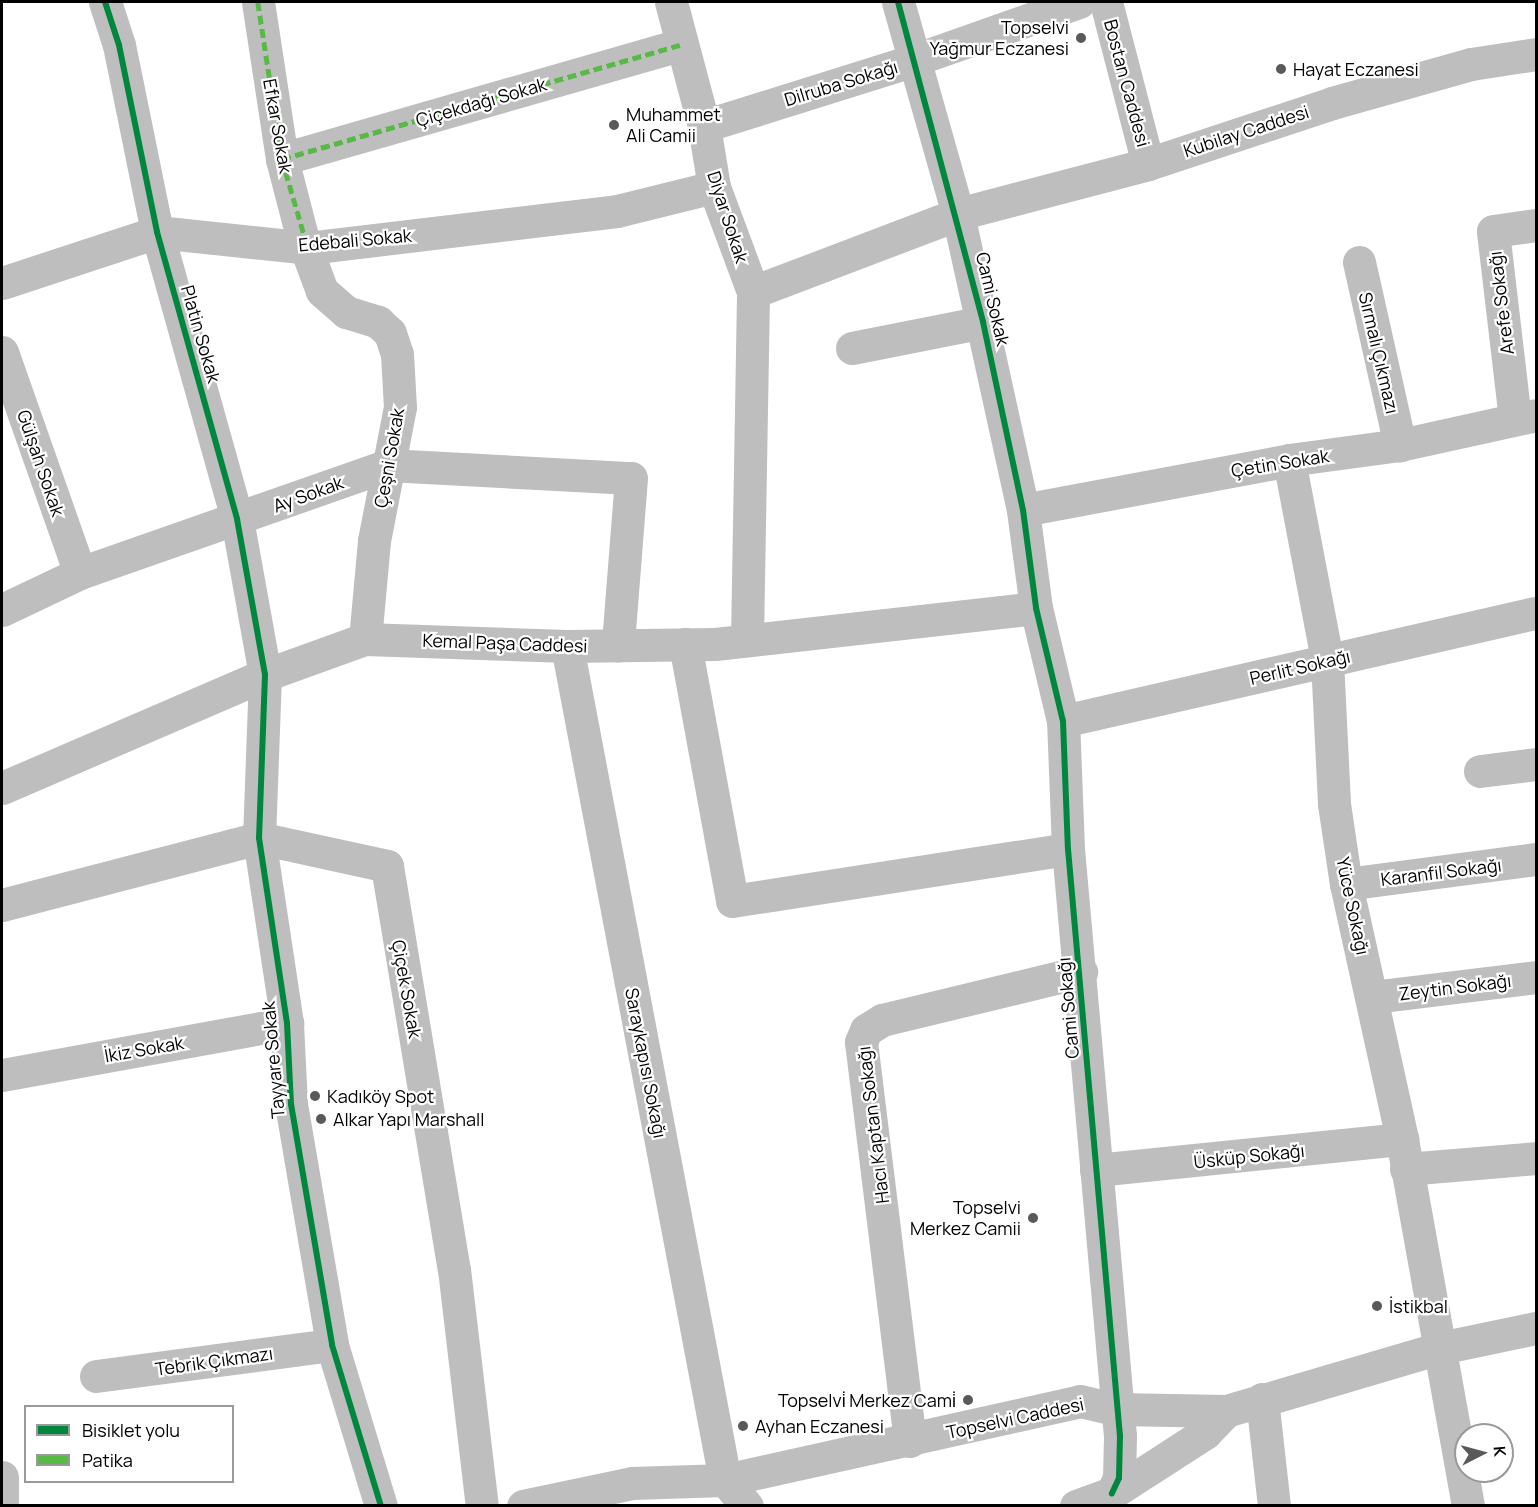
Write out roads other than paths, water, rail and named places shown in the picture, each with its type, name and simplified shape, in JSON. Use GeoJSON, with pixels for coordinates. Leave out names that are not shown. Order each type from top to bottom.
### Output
{"type":"FeatureCollection","features":[{"type":"Feature","properties":{"kind":"street","name":"Platin Sokak"},"geometry":{"type":"LineString","coordinates":[[105,2],[119,45],[157,232],[237,519],[265,675]]}},
{"type":"Feature","properties":{"kind":"street","name":"Efkar Sokak"},"geometry":{"type":"LineString","coordinates":[[258,2],[282,159],[308,248]]}},
{"type":"Feature","properties":{"kind":"street","name":"Diyar Sokak"},"geometry":{"type":"LineString","coordinates":[[671,2],[680,45],[704,126],[714,187],[753,292]]}},
{"type":"Feature","properties":{"kind":"street","name":"Cami Sokak"},"geometry":{"type":"LineString","coordinates":[[898,2],[958,214],[983,321],[1023,510],[1036,608]]}},
{"type":"Feature","properties":{"kind":"street","name":"Dilruba Sokağı"},"geometry":{"type":"LineString","coordinates":[[704,126],[914,60],[1079,2]]}},
{"type":"Feature","properties":{"kind":"street","name":"Bostan Caddesi"},"geometry":{"type":"LineString","coordinates":[[1106,2],[1148,164]]}},
{"type":"Feature","properties":{"kind":"street","name":"Çiçekdağı Sokak"},"geometry":{"type":"LineString","coordinates":[[282,159],[680,45]]}},
{"type":"Feature","properties":{"kind":"street","name":"Kubilay Caddesi"},"geometry":{"type":"LineString","coordinates":[[753,292],[958,214],[1148,164],[1332,103],[1471,64],[1536,54]]}},
{"type":"Feature","properties":{"kind":"street","name":"Edebali Sokak"},"geometry":{"type":"LineString","coordinates":[[2,283],[157,232],[308,248],[617,211],[714,187]]}},
{"type":"Feature","properties":{"kind":"street","name":"Arefe Sokağı"},"geometry":{"type":"LineString","coordinates":[[1526,417],[1493,231],[1536,225]]}},
{"type":"Feature","properties":{"kind":"street","name":"Çeşni Sokak"},"geometry":{"type":"LineString","coordinates":[[308,248],[322,291],[346,312],[378,322],[390,333],[397,354],[400,407],[374,541],[365,639]]}},
{"type":"Feature","properties":{"kind":"street","name":"Sırmalı Çıkmazı"},"geometry":{"type":"LineString","coordinates":[[1359,262],[1400,445]]}},
{"type":"Feature","properties":{"kind":"street"},"geometry":{"type":"LineString","coordinates":[[747,639],[753,292]]}},
{"type":"Feature","properties":{"kind":"street"},"geometry":{"type":"LineString","coordinates":[[852,348],[983,321]]}},
{"type":"Feature","properties":{"kind":"street","name":"Gülşah Sokak"},"geometry":{"type":"LineString","coordinates":[[2,352],[80,573]]}},
{"type":"Feature","properties":{"kind":"street","name":"Çetin Sokak"},"geometry":{"type":"LineString","coordinates":[[1023,510],[1289,460],[1400,445],[1526,417]]}},
{"type":"Feature","properties":{"kind":"street","name":"Yüce Sokağı"},"geometry":{"type":"LineString","coordinates":[[1289,460],[1327,660],[1334,804],[1346,884],[1373,997],[1404,1154],[1468,1506]]}},
{"type":"Feature","properties":{"kind":"street","name":"Ay Sokak"},"geometry":{"type":"LineString","coordinates":[[2,610],[80,573],[388,465],[631,478],[618,645]]}},
{"type":"Feature","properties":{"kind":"street","name":"Kemal Paşa Caddesi"},"geometry":{"type":"LineString","coordinates":[[2,788],[265,675],[365,639],[567,646],[685,644],[1036,608]]}},
{"type":"Feature","properties":{"kind":"street","name":"Cami Sokağı"},"geometry":{"type":"LineString","coordinates":[[1036,608],[1063,721],[1068,849],[1081,972],[1120,1462],[1112,1493]]}},
{"type":"Feature","properties":{"kind":"street","name":"Perlit Sokağı"},"geometry":{"type":"LineString","coordinates":[[1063,721],[1536,613]]}},
{"type":"Feature","properties":{"kind":"street"},"geometry":{"type":"LineString","coordinates":[[685,644],[732,901],[1068,849]]}},
{"type":"Feature","properties":{"kind":"street","name":"Saraykapısı Sokağı"},"geometry":{"type":"LineString","coordinates":[[567,646],[725,1480]]}},
{"type":"Feature","properties":{"kind":"street","name":"Tayyare Sokak"},"geometry":{"type":"LineString","coordinates":[[265,675],[259,838],[287,1023],[291,1104],[332,1345],[381,1506]]}},
{"type":"Feature","properties":{"kind":"street"},"geometry":{"type":"LineString","coordinates":[[1480,771],[1536,764]]}},
{"type":"Feature","properties":{"kind":"street","name":"Çiçek Sokak"},"geometry":{"type":"LineString","coordinates":[[2,905],[259,838],[387,866],[454,1269],[482,1506]]}},
{"type":"Feature","properties":{"kind":"street","name":"Karanfil Sokağı"},"geometry":{"type":"LineString","coordinates":[[1346,884],[1536,859]]}},
{"type":"Feature","properties":{"kind":"street","name":"Hacı Kaptan Sokağı"},"geometry":{"type":"LineString","coordinates":[[910,1441],[861,1042],[866,1030],[882,1020],[1081,972]]}},
{"type":"Feature","properties":{"kind":"street","name":"Zeytin Sokağı"},"geometry":{"type":"LineString","coordinates":[[1373,997],[1536,977]]}},
{"type":"Feature","properties":{"kind":"street","name":"İkiz Sokak"},"geometry":{"type":"LineString","coordinates":[[2,1076],[287,1023]]}},
{"type":"Feature","properties":{"kind":"street","name":"Üsküp Sokağı"},"geometry":{"type":"LineString","coordinates":[[1096,1170],[1404,1154],[1536,1158]]}},
{"type":"Feature","properties":{"kind":"street","name":"Topselvi Caddesi"},"geometry":{"type":"LineString","coordinates":[[523,1506],[632,1483],[725,1480],[910,1441],[1080,1401],[1116,1409],[1226,1411],[1440,1348],[1536,1328]]}},
{"type":"Feature","properties":{"kind":"street","name":"Tebrik Çıkmazı"},"geometry":{"type":"LineString","coordinates":[[96,1376],[332,1345]]}},
{"type":"Feature","properties":{"kind":"street"},"geometry":{"type":"LineString","coordinates":[[1262,1399],[1274,1506]]}},
{"type":"Feature","properties":{"kind":"street"},"geometry":{"type":"LineString","coordinates":[[1076,1506],[1112,1493],[1205,1433],[1226,1411]]}},
{"type":"Feature","properties":{"kind":"street"},"geometry":{"type":"LineString","coordinates":[[2,1478],[2,1502]]}},
{"type":"Feature","properties":{"kind":"street"},"geometry":{"type":"LineString","coordinates":[[725,1480],[747,1506]]}},
{"type":"Feature","properties":{"kind":"place","name":"Topselvi Yağmur Eczanesi"},"geometry":{"type":"Point","coordinates":[1081,38]}},
{"type":"Feature","properties":{"kind":"place","name":"Hayat Eczanesi"},"geometry":{"type":"Point","coordinates":[1281,69]}},
{"type":"Feature","properties":{"kind":"place","name":"Muhammet Ali Camii"},"geometry":{"type":"Point","coordinates":[614,125]}},
{"type":"Feature","properties":{"kind":"place","name":"Kadıköy Spot"},"geometry":{"type":"Point","coordinates":[315,1096]}},
{"type":"Feature","properties":{"kind":"place","name":"Alkar Yapı Marshall"},"geometry":{"type":"Point","coordinates":[321,1119]}},
{"type":"Feature","properties":{"kind":"place","name":"Topselvi Merkez Camii"},"geometry":{"type":"Point","coordinates":[1033,1218]}},
{"type":"Feature","properties":{"kind":"place","name":"İstikbal"},"geometry":{"type":"Point","coordinates":[1377,1306]}},
{"type":"Feature","properties":{"kind":"place","name":"Topselvi̇ Merkez Cami̇"},"geometry":{"type":"Point","coordinates":[968,1400]}},
{"type":"Feature","properties":{"kind":"place","name":"Ayhan Eczanesi"},"geometry":{"type":"Point","coordinates":[743,1426]}}]}
